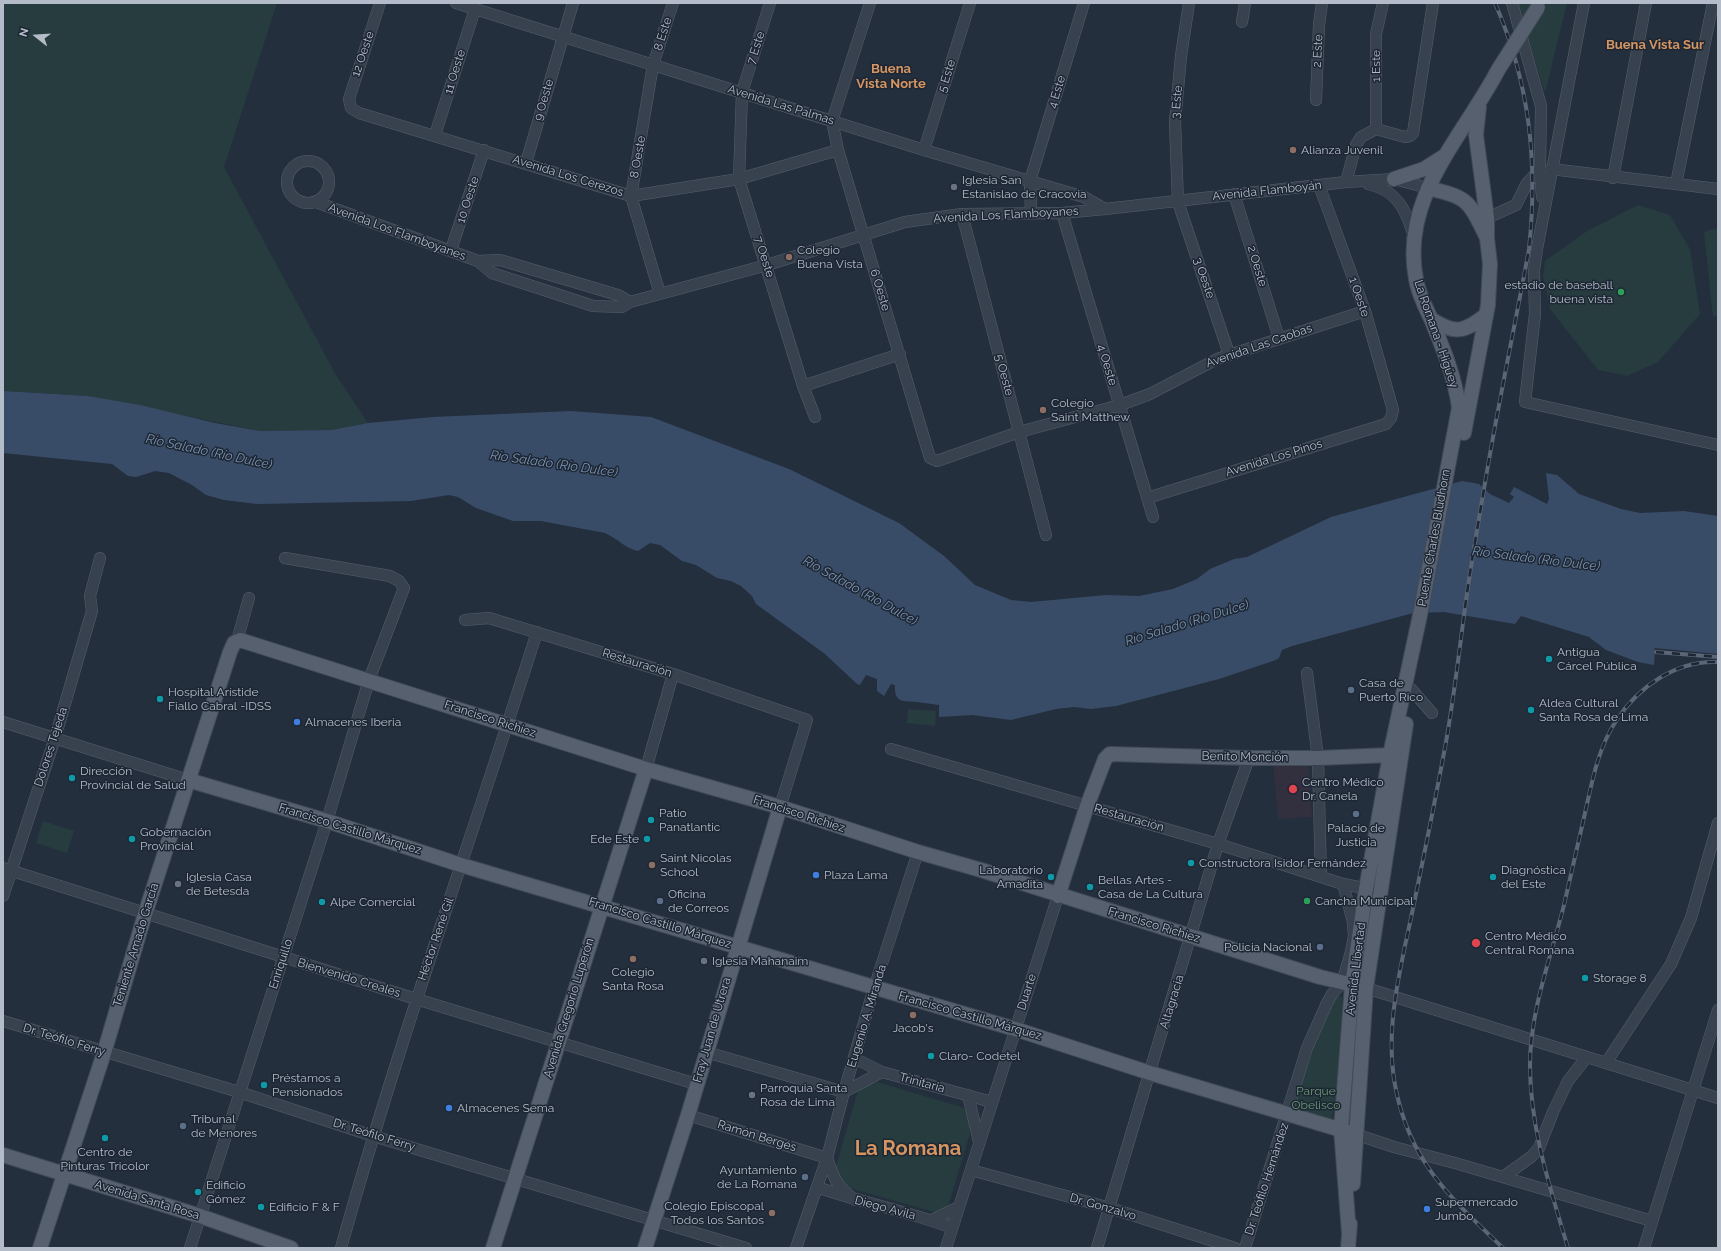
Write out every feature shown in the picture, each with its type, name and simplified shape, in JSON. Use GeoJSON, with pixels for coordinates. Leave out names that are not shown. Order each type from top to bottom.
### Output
{"type":"FeatureCollection","features":[{"type":"Feature","properties":{"kind":"main road","name":"La Romana - Higüey"},"geometry":{"type":"LineString","coordinates":[[1453,462],[1459,408],[1452,374],[1431,319],[1422,302],[1415,278],[1413,234],[1419,208],[1445,155],[1479,104],[1498,70],[1539,5]]}},
{"type":"Feature","properties":{"kind":"main road","name":"La Romana - Higüey"},"geometry":{"type":"LineString","coordinates":[[1453,462],[1488,305],[1490,264],[1487,238],[1487,218],[1476,135],[1479,104]]}},
{"type":"Feature","properties":{"kind":"main road"},"geometry":{"type":"LineString","coordinates":[[1394,179],[1424,169],[1445,155]]}},
{"type":"Feature","properties":{"kind":"main road"},"geometry":{"type":"LineString","coordinates":[[1428,188],[1456,195],[1466,201],[1474,212],[1487,238]]}},
{"type":"Feature","properties":{"kind":"main road"},"geometry":{"type":"LineString","coordinates":[[1431,319],[1444,328],[1457,330],[1475,323],[1486,315]]}},
{"type":"Feature","properties":{"kind":"main road","name":"Puente Charles Bludhorn"},"geometry":{"type":"LineString","coordinates":[[1424,615],[1453,462]]}},
{"type":"Feature","properties":{"kind":"main road","name":"Avenida Libertad"},"geometry":{"type":"LineString","coordinates":[[1348,1248],[1366,988],[1411,689],[1424,615]]}},
{"type":"Feature","properties":{"kind":"main road","name":"Avenida Libertad"},"geometry":{"type":"LineString","coordinates":[[1349,1233],[1341,1129],[1347,984],[1390,755],[1424,615]]}},
{"type":"Feature","properties":{"kind":"main road","name":"Francisco Richiez"},"geometry":{"type":"LineString","coordinates":[[235,642],[240,640],[646,769],[780,807],[918,852],[981,870],[1058,896],[1347,984],[1366,988]]}},
{"type":"Feature","properties":{"kind":"main road","name":"Teniente Amado García"},"geometry":{"type":"LineString","coordinates":[[40,1248],[104,1053],[145,914],[188,780],[235,642]]}},
{"type":"Feature","properties":{"kind":"main road","name":"Benito Monción"},"geometry":{"type":"LineString","coordinates":[[1104,763],[1108,755],[1114,753],[1249,758],[1318,758],[1390,755]]}},
{"type":"Feature","properties":{"kind":"main road","name":"Duarte"},"geometry":{"type":"LineString","coordinates":[[1058,896],[1087,806],[1104,763]]}},
{"type":"Feature","properties":{"kind":"main road","name":"Avenida Gregorio Luperón"},"geometry":{"type":"LineString","coordinates":[[494,1248],[515,1177],[646,769]]}},
{"type":"Feature","properties":{"kind":"main road","name":"Francisco Castillo Márquez"},"geometry":{"type":"LineString","coordinates":[[188,780],[328,821],[461,865],[602,905],[874,988],[1015,1029],[1150,1073],[1355,1134]]}},
{"type":"Feature","properties":{"kind":"main road","name":"Fray Juan de Utrera"},"geometry":{"type":"LineString","coordinates":[[645,1248],[688,1115],[737,946],[780,807]]}},
{"type":"Feature","properties":{"kind":"main road","name":"Avenida Santa Rosa"},"geometry":{"type":"LineString","coordinates":[[3,1155],[200,1216],[291,1248]]}},
{"type":"Feature","properties":{"kind":"street","name":"12 Oeste"},"geometry":{"type":"LineString","coordinates":[[350,106],[350,92],[380,3]]}},
{"type":"Feature","properties":{"kind":"street","name":"Avenida Las Palmas"},"geometry":{"type":"LineString","coordinates":[[456,3],[924,150],[1084,197],[1105,209]]}},
{"type":"Feature","properties":{"kind":"street","name":"9 Oeste"},"geometry":{"type":"LineString","coordinates":[[526,163],[573,3]]}},
{"type":"Feature","properties":{"kind":"street","name":"8 Este"},"geometry":{"type":"LineString","coordinates":[[653,65],[673,3]]}},
{"type":"Feature","properties":{"kind":"street","name":"7 Este"},"geometry":{"type":"LineString","coordinates":[[742,92],[770,3]]}},
{"type":"Feature","properties":{"kind":"street"},"geometry":{"type":"LineString","coordinates":[[832,121],[870,3]]}},
{"type":"Feature","properties":{"kind":"street","name":"5 Este"},"geometry":{"type":"LineString","coordinates":[[924,150],[970,3]]}},
{"type":"Feature","properties":{"kind":"street","name":"4 Este"},"geometry":{"type":"LineString","coordinates":[[1031,213],[1030,181],[1084,3]]}},
{"type":"Feature","properties":{"kind":"street","name":"3 Este"},"geometry":{"type":"LineString","coordinates":[[1178,202],[1175,122],[1181,56],[1190,3]]}},
{"type":"Feature","properties":{"kind":"street"},"geometry":{"type":"LineString","coordinates":[[1242,22],[1245,3]]}},
{"type":"Feature","properties":{"kind":"street","name":"2 Este"},"geometry":{"type":"LineString","coordinates":[[1316,100],[1319,26],[1322,3]]}},
{"type":"Feature","properties":{"kind":"street","name":"1 Este"},"geometry":{"type":"LineString","coordinates":[[1376,129],[1376,34],[1383,3]]}},
{"type":"Feature","properties":{"kind":"street"},"geometry":{"type":"LineString","coordinates":[[1413,234],[1402,205],[1393,196],[1380,187],[1351,182],[1356,145],[1361,136],[1376,129],[1405,137],[1410,136],[1413,133],[1433,3]]}},
{"type":"Feature","properties":{"kind":"street"},"geometry":{"type":"LineString","coordinates":[[1512,3],[1541,106],[1540,169],[1543,214]]}},
{"type":"Feature","properties":{"kind":"street"},"geometry":{"type":"LineString","coordinates":[[1584,3],[1551,169],[1534,270],[1535,314],[1525,402],[1718,445]]}},
{"type":"Feature","properties":{"kind":"street"},"geometry":{"type":"LineString","coordinates":[[1613,178],[1646,3]]}},
{"type":"Feature","properties":{"kind":"street"},"geometry":{"type":"LineString","coordinates":[[1676,184],[1713,3]]}},
{"type":"Feature","properties":{"kind":"street","name":"11 Oeste"},"geometry":{"type":"LineString","coordinates":[[435,135],[475,9]]}},
{"type":"Feature","properties":{"kind":"street","name":"8 Oeste"},"geometry":{"type":"LineString","coordinates":[[653,65],[631,196],[660,294]]}},
{"type":"Feature","properties":{"kind":"street","name":"7 Oeste"},"geometry":{"type":"LineString","coordinates":[[742,92],[739,179],[767,265],[803,386],[815,417]]}},
{"type":"Feature","properties":{"kind":"street","name":"Avenida Los Cerezos"},"geometry":{"type":"LineString","coordinates":[[350,106],[359,113],[631,196],[739,179],[838,150]]}},
{"type":"Feature","properties":{"kind":"street","name":"6 Oeste"},"geometry":{"type":"LineString","coordinates":[[832,121],[838,150],[930,458]]}},
{"type":"Feature","properties":{"kind":"street","name":"10 Oeste"},"geometry":{"type":"LineString","coordinates":[[451,250],[484,150]]}},
{"type":"Feature","properties":{"kind":"street"},"geometry":{"type":"LineString","coordinates":[[1487,218],[1516,205],[1527,182],[1540,169]]}},
{"type":"Feature","properties":{"kind":"street"},"geometry":{"type":"LineString","coordinates":[[1551,169],[1613,178],[1718,189]]}},
{"type":"Feature","properties":{"kind":"street","name":"Avenida Flamboyán"},"geometry":{"type":"LineString","coordinates":[[1105,209],[1178,202],[1234,194],[1394,179],[1428,188]]}},
{"type":"Feature","properties":{"kind":"street","name":"1 Oeste"},"geometry":{"type":"LineString","coordinates":[[1318,186],[1365,311],[1393,410]]}},
{"type":"Feature","properties":{"kind":"street","name":"2 Oeste"},"geometry":{"type":"LineString","coordinates":[[1234,194],[1279,338]]}},
{"type":"Feature","properties":{"kind":"street","name":"Avenida Los Flamboyanes"},"geometry":{"type":"LineString","coordinates":[[316,202],[451,250],[478,261],[492,273],[593,306],[622,307],[630,302],[767,265],[905,222],[962,214],[1062,213],[1105,209]]}},
{"type":"Feature","properties":{"kind":"street","name":"3 Oeste"},"geometry":{"type":"LineString","coordinates":[[1178,202],[1229,354]]}},
{"type":"Feature","properties":{"kind":"street","name":"4 Oeste"},"geometry":{"type":"LineString","coordinates":[[1062,213],[1153,517]]}},
{"type":"Feature","properties":{"kind":"street","name":"5 Oeste"},"geometry":{"type":"LineString","coordinates":[[962,214],[1046,535]]}},
{"type":"Feature","properties":{"kind":"street","name":"Avenida Los Flamboyanes"},"geometry":{"type":"LineString","coordinates":[[478,261],[500,260],[618,295],[630,302]]}},
{"type":"Feature","properties":{"kind":"street","name":"Avenida Las Caobas"},"geometry":{"type":"LineString","coordinates":[[930,458],[937,461],[1019,432],[1120,405],[1150,394],[1204,364],[1229,354],[1365,311]]}},
{"type":"Feature","properties":{"kind":"street"},"geometry":{"type":"LineString","coordinates":[[803,386],[900,354]]}},
{"type":"Feature","properties":{"kind":"street","name":"Avenida Los Pinos"},"geometry":{"type":"LineString","coordinates":[[1147,498],[1386,424],[1391,418],[1393,410]]}},
{"type":"Feature","properties":{"kind":"street","name":"Dolores Tejeda"},"geometry":{"type":"LineString","coordinates":[[3,896],[7,870],[55,738],[92,611],[90,596],[100,558]]}},
{"type":"Feature","properties":{"kind":"street","name":"Enriquillo"},"geometry":{"type":"LineString","coordinates":[[190,1248],[239,1092],[328,821],[369,680],[404,588],[399,581],[390,576],[285,558]]}},
{"type":"Feature","properties":{"kind":"street"},"geometry":{"type":"LineString","coordinates":[[235,642],[249,598]]}},
{"type":"Feature","properties":{"kind":"street","name":"Restauración"},"geometry":{"type":"LineString","coordinates":[[465,620],[489,618],[537,632],[673,674],[807,720]]}},
{"type":"Feature","properties":{"kind":"street","name":"Héctor René Gil"},"geometry":{"type":"LineString","coordinates":[[341,1248],[373,1136],[416,999],[537,632]]}},
{"type":"Feature","properties":{"kind":"street"},"geometry":{"type":"LineString","coordinates":[[1307,673],[1318,758],[1321,877]]}},
{"type":"Feature","properties":{"kind":"street"},"geometry":{"type":"LineString","coordinates":[[646,769],[673,674]]}},
{"type":"Feature","properties":{"kind":"street"},"geometry":{"type":"LineString","coordinates":[[1411,689],[1432,713]]}},
{"type":"Feature","properties":{"kind":"street","name":"Fray Juan de Utrera"},"geometry":{"type":"LineString","coordinates":[[780,807],[807,720]]}},
{"type":"Feature","properties":{"kind":"street","name":"Francisco Castillo Márquez"},"geometry":{"type":"LineString","coordinates":[[3,722],[188,780]]}},
{"type":"Feature","properties":{"kind":"street","name":"Restauración"},"geometry":{"type":"LineString","coordinates":[[891,749],[1218,844],[1343,884],[1380,891]]}},
{"type":"Feature","properties":{"kind":"street","name":"Altagracia"},"geometry":{"type":"LineString","coordinates":[[1097,1248],[1218,844],[1249,758]]}},
{"type":"Feature","properties":{"kind":"street"},"geometry":{"type":"LineString","coordinates":[[1606,1063],[1671,964],[1691,918],[1718,823]]}},
{"type":"Feature","properties":{"kind":"street","name":"Eugenio A. Miranda"},"geometry":{"type":"LineString","coordinates":[[796,1248],[827,1158],[844,1092],[874,988],[918,852]]}},
{"type":"Feature","properties":{"kind":"street","name":"Bienvenido Creales"},"geometry":{"type":"LineString","coordinates":[[7,870],[416,999],[559,1041],[696,1084]]}},
{"type":"Feature","properties":{"kind":"street","name":"Dr. Teófilo Hernández"},"geometry":{"type":"LineString","coordinates":[[1245,1248],[1307,1048],[1332,994],[1347,984],[1354,936],[1353,922],[1343,884]]}},
{"type":"Feature","properties":{"kind":"street","name":"Duarte"},"geometry":{"type":"LineString","coordinates":[[946,1248],[1058,896]]}},
{"type":"Feature","properties":{"kind":"street"},"geometry":{"type":"LineString","coordinates":[[1366,988],[1718,1098]]}},
{"type":"Feature","properties":{"kind":"street"},"geometry":{"type":"LineString","coordinates":[[1644,1248],[1718,1010]]}},
{"type":"Feature","properties":{"kind":"street","name":"Dr. Teófilo Ferry"},"geometry":{"type":"LineString","coordinates":[[3,1021],[104,1053],[239,1092],[373,1136],[515,1177],[746,1248]]}},
{"type":"Feature","properties":{"kind":"street"},"geometry":{"type":"LineString","coordinates":[[706,1052],[844,1092],[882,1072]]}},
{"type":"Feature","properties":{"kind":"street","name":"Trinitaria"},"geometry":{"type":"LineString","coordinates":[[854,1058],[882,1072],[992,1102]]}},
{"type":"Feature","properties":{"kind":"street"},"geometry":{"type":"LineString","coordinates":[[1503,1177],[1531,1157],[1539,1148],[1553,1112],[1568,1081],[1586,1058]]}},
{"type":"Feature","properties":{"kind":"street"},"geometry":{"type":"LineString","coordinates":[[968,1095],[979,1143]]}},
{"type":"Feature","properties":{"kind":"street","name":"Ramón Bergés"},"geometry":{"type":"LineString","coordinates":[[688,1115],[827,1158]]}},
{"type":"Feature","properties":{"kind":"street"},"geometry":{"type":"LineString","coordinates":[[1355,1134],[1394,1147],[1503,1177],[1652,1221]]}},
{"type":"Feature","properties":{"kind":"street"},"geometry":{"type":"LineString","coordinates":[[827,1158],[834,1180],[841,1190],[855,1200]]}},
{"type":"Feature","properties":{"kind":"street","name":"Dr. Gonzalvo"},"geometry":{"type":"LineString","coordinates":[[971,1170],[1110,1208],[1235,1248]]}},
{"type":"Feature","properties":{"kind":"street","name":"Diego Avila"},"geometry":{"type":"LineString","coordinates":[[817,1187],[855,1200],[932,1220],[952,1228]]}},
{"type":"Feature","properties":{"kind":"street"},"geometry":{"type":"LineString","coordinates":[[932,1220],[959,1207]]}},
{"type":"Feature","properties":{"kind":"shaded area","name":"Centro Médico Dr. Canela"},"geometry":{"type":"Polygon","coordinates":[[[1308,758],[1312,817],[1278,819],[1273,760],[1308,758]]]}},
{"type":"Feature","properties":{"kind":"green space"},"geometry":{"type":"Polygon","coordinates":[[[3,3],[277,3],[224,167],[336,375],[368,423],[332,430],[260,431],[88,396],[3,391],[3,3]]]}},
{"type":"Feature","properties":{"kind":"green space"},"geometry":{"type":"Polygon","coordinates":[[[1517,3],[1567,3],[1545,93],[1517,3]]]}},
{"type":"Feature","properties":{"kind":"green space","name":"estadio de baseball buena vista"},"geometry":{"type":"Polygon","coordinates":[[[1638,205],[1670,215],[1690,249],[1700,314],[1658,362],[1627,376],[1598,370],[1550,309],[1543,276],[1545,261],[1587,231],[1638,205]]]}},
{"type":"Feature","properties":{"kind":"green space"},"geometry":{"type":"Polygon","coordinates":[[[1718,228],[1718,317],[1713,316],[1704,232],[1718,228]]]}},
{"type":"Feature","properties":{"kind":"green space"},"geometry":{"type":"Polygon","coordinates":[[[908,709],[936,711],[935,726],[907,723],[908,709]]]}},
{"type":"Feature","properties":{"kind":"green space"},"geometry":{"type":"Polygon","coordinates":[[[43,821],[74,831],[67,853],[36,843],[43,821]]]}},
{"type":"Feature","properties":{"kind":"green space","name":"Parque Obelisco"},"geometry":{"type":"Polygon","coordinates":[[[1335,994],[1342,997],[1343,1025],[1332,1121],[1293,1110],[1328,1004],[1335,994]]]}},
{"type":"Feature","properties":{"kind":"green space"},"geometry":{"type":"Polygon","coordinates":[[[877,1082],[965,1108],[972,1127],[948,1207],[934,1212],[842,1186],[835,1170],[859,1087],[877,1082]]]}},
{"type":"Feature","properties":{"kind":"water","name":"Río Salado (Río Dulce)"},"geometry":{"type":"Polygon","coordinates":[[[3,391],[88,396],[140,405],[215,423],[260,431],[332,430],[368,423],[433,417],[571,411],[651,417],[789,469],[899,523],[944,556],[975,585],[1011,600],[1031,602],[1106,595],[1139,596],[1173,589],[1197,579],[1210,569],[1234,559],[1247,557],[1331,517],[1462,481],[1479,484],[1490,494],[1509,503],[1514,497],[1510,494],[1514,487],[1547,504],[1549,499],[1546,473],[1557,475],[1579,494],[1621,509],[1640,513],[1684,511],[1718,516],[1718,654],[1654,648],[1654,665],[1638,662],[1606,650],[1589,637],[1521,616],[1515,624],[1444,612],[1413,613],[1292,646],[1282,650],[1279,658],[1276,660],[1219,679],[1116,706],[1091,709],[1074,707],[1056,709],[1011,720],[972,715],[939,717],[939,705],[900,700],[896,695],[895,685],[891,684],[884,696],[877,691],[877,679],[866,675],[860,685],[857,684],[825,654],[756,604],[752,596],[741,586],[731,581],[717,578],[696,565],[682,561],[660,545],[650,543],[638,551],[629,548],[605,533],[541,521],[513,521],[476,508],[458,497],[449,495],[411,501],[257,504],[224,500],[206,495],[192,485],[169,473],[155,471],[136,477],[128,476],[112,464],[3,453],[3,391]]]}},
{"type":"Feature","properties":{"kind":"railway"},"geometry":{"type":"LineString","coordinates":[[1495,3],[1507,33],[1524,93],[1531,154],[1532,185],[1532,217],[1529,249],[1496,420],[1477,531],[1446,741],[1394,1004],[1392,1047],[1396,1090],[1403,1116],[1412,1139],[1423,1160],[1451,1196],[1503,1248]]}},
{"type":"Feature","properties":{"kind":"railway"},"geometry":{"type":"LineString","coordinates":[[1656,652],[1718,657]]}},
{"type":"Feature","properties":{"kind":"railway"},"geometry":{"type":"LineString","coordinates":[[1568,1248],[1548,1180],[1537,1135],[1531,1088],[1531,1045],[1537,1004],[1564,905],[1593,777],[1600,754],[1610,731],[1635,697],[1660,678],[1673,671],[1687,666],[1718,662]]}},
{"type":"Feature","properties":{"kind":"place","name":"Alianza Juvenil"},"geometry":{"type":"Point","coordinates":[1293,150]}},
{"type":"Feature","properties":{"kind":"place","name":"Iglesia San Estanislao de Cracovia"},"geometry":{"type":"Point","coordinates":[954,187]}},
{"type":"Feature","properties":{"kind":"place","name":"Colegio Buena Vista"},"geometry":{"type":"Point","coordinates":[789,257]}},
{"type":"Feature","properties":{"kind":"place","name":"estadio de baseball buena vista"},"geometry":{"type":"Point","coordinates":[1621,292]}},
{"type":"Feature","properties":{"kind":"place","name":"Colegio Saint Matthew"},"geometry":{"type":"Point","coordinates":[1043,410]}},
{"type":"Feature","properties":{"kind":"place","name":"Antigua Cárcel Pública"},"geometry":{"type":"Point","coordinates":[1549,659]}},
{"type":"Feature","properties":{"kind":"place","name":"Casa de Puerto Rico"},"geometry":{"type":"Point","coordinates":[1351,690]}},
{"type":"Feature","properties":{"kind":"place","name":"Hospital Arístide Fiallo Cabral -IDSS"},"geometry":{"type":"Point","coordinates":[160,699]}},
{"type":"Feature","properties":{"kind":"place","name":"Aldea Cultural Santa Rosa de Lima"},"geometry":{"type":"Point","coordinates":[1531,710]}},
{"type":"Feature","properties":{"kind":"place","name":"Almacenes Iberia"},"geometry":{"type":"Point","coordinates":[297,722]}},
{"type":"Feature","properties":{"kind":"place","name":"Dirección Provincial de Salud"},"geometry":{"type":"Point","coordinates":[72,778]}},
{"type":"Feature","properties":{"kind":"place","name":"Centro Médico Dr. Canela"},"geometry":{"type":"Point","coordinates":[1293,789]}},
{"type":"Feature","properties":{"kind":"place","name":"Palacio de Justicia"},"geometry":{"type":"Point","coordinates":[1356,814]}},
{"type":"Feature","properties":{"kind":"place","name":"Patio Panatlantic"},"geometry":{"type":"Point","coordinates":[651,820]}},
{"type":"Feature","properties":{"kind":"place","name":"Gobernación Provincial"},"geometry":{"type":"Point","coordinates":[132,839]}},
{"type":"Feature","properties":{"kind":"place","name":"Ede Este"},"geometry":{"type":"Point","coordinates":[647,839]}},
{"type":"Feature","properties":{"kind":"place","name":"Constructora Isidor Fernández"},"geometry":{"type":"Point","coordinates":[1191,863]}},
{"type":"Feature","properties":{"kind":"place","name":"Saint Nicolas School"},"geometry":{"type":"Point","coordinates":[652,865]}},
{"type":"Feature","properties":{"kind":"place","name":"Plaza Lama"},"geometry":{"type":"Point","coordinates":[816,875]}},
{"type":"Feature","properties":{"kind":"place","name":"Laboratorio Amadita"},"geometry":{"type":"Point","coordinates":[1051,877]}},
{"type":"Feature","properties":{"kind":"place","name":"Diagnóstica del Este"},"geometry":{"type":"Point","coordinates":[1493,877]}},
{"type":"Feature","properties":{"kind":"place","name":"Iglesia Casa de Betesda"},"geometry":{"type":"Point","coordinates":[178,884]}},
{"type":"Feature","properties":{"kind":"place","name":"Bellas Artes - Casa de La Cultura"},"geometry":{"type":"Point","coordinates":[1090,887]}},
{"type":"Feature","properties":{"kind":"place","name":"Oficina de Correos"},"geometry":{"type":"Point","coordinates":[660,901]}},
{"type":"Feature","properties":{"kind":"place","name":"Cancha Municipal"},"geometry":{"type":"Point","coordinates":[1307,901]}},
{"type":"Feature","properties":{"kind":"place","name":"Alpe Comercial"},"geometry":{"type":"Point","coordinates":[322,902]}},
{"type":"Feature","properties":{"kind":"place","name":"Centro Médico Central Romana"},"geometry":{"type":"Point","coordinates":[1476,943]}},
{"type":"Feature","properties":{"kind":"place","name":"Policia Nacional"},"geometry":{"type":"Point","coordinates":[1320,947]}},
{"type":"Feature","properties":{"kind":"place","name":"Colegio Santa Rosa"},"geometry":{"type":"Point","coordinates":[633,959]}},
{"type":"Feature","properties":{"kind":"place","name":"Iglesia Mahanaim"},"geometry":{"type":"Point","coordinates":[704,961]}},
{"type":"Feature","properties":{"kind":"place","name":"Storage 8"},"geometry":{"type":"Point","coordinates":[1585,978]}},
{"type":"Feature","properties":{"kind":"place","name":"Jacob's"},"geometry":{"type":"Point","coordinates":[913,1015]}},
{"type":"Feature","properties":{"kind":"place","name":"Claro- Codetel"},"geometry":{"type":"Point","coordinates":[931,1056]}},
{"type":"Feature","properties":{"kind":"place","name":"Préstamos a Pensionados"},"geometry":{"type":"Point","coordinates":[264,1085]}},
{"type":"Feature","properties":{"kind":"place","name":"Parroquia Santa Rosa de Lima"},"geometry":{"type":"Point","coordinates":[752,1095]}},
{"type":"Feature","properties":{"kind":"place","name":"Almacenes Sema"},"geometry":{"type":"Point","coordinates":[449,1108]}},
{"type":"Feature","properties":{"kind":"place","name":"Tribunal de Menores"},"geometry":{"type":"Point","coordinates":[183,1126]}},
{"type":"Feature","properties":{"kind":"place","name":"Centro de Pinturas Tricolor"},"geometry":{"type":"Point","coordinates":[105,1138]}},
{"type":"Feature","properties":{"kind":"place","name":"Ayuntamiento de La Romana"},"geometry":{"type":"Point","coordinates":[805,1177]}},
{"type":"Feature","properties":{"kind":"place","name":"Edificio Gómez"},"geometry":{"type":"Point","coordinates":[198,1192]}},
{"type":"Feature","properties":{"kind":"place","name":"Edificio F & F"},"geometry":{"type":"Point","coordinates":[261,1207]}},
{"type":"Feature","properties":{"kind":"place","name":"Supermercado Jumbo"},"geometry":{"type":"Point","coordinates":[1427,1209]}},
{"type":"Feature","properties":{"kind":"place","name":"Colegio Episcopal Todos los Santos"},"geometry":{"type":"Point","coordinates":[772,1213]}},
{"type":"Feature","properties":{"kind":"district","name":"Buena Vista Sur"},"geometry":{"type":"Point","coordinates":[1655,45]}},
{"type":"Feature","properties":{"kind":"district","name":"Buena Vista Norte"},"geometry":{"type":"Point","coordinates":[891,76]}},
{"type":"Feature","properties":{"kind":"district","name":"La Romana"},"geometry":{"type":"Point","coordinates":[908,1149]}}]}
